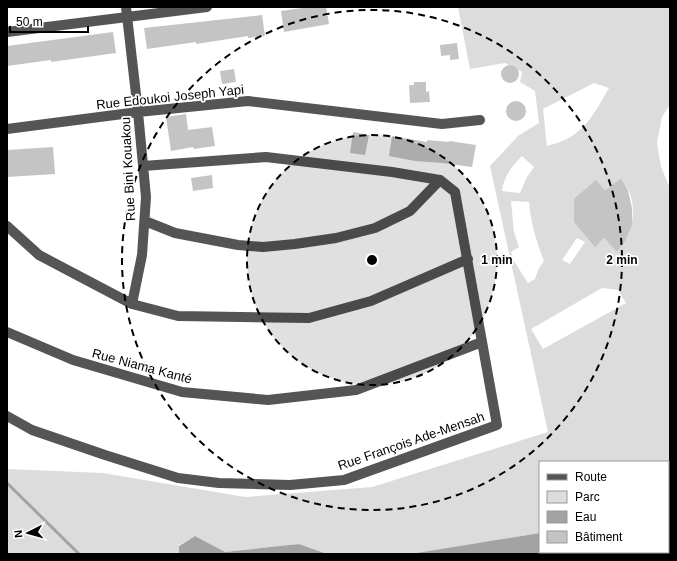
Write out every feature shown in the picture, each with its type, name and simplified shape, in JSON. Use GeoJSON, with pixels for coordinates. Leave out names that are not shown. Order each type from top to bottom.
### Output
{"type":"FeatureCollection","features":[{"type":"Feature","properties":{"kind":"street"},"geometry":{"type":"LineString","coordinates":[[7,32],[126,12],[207,7]]}},
{"type":"Feature","properties":{"kind":"street","name":"Rue Bini Kouakou"},"geometry":{"type":"LineString","coordinates":[[126,12],[146,197],[142,255],[132,304]]}},
{"type":"Feature","properties":{"kind":"street","name":"Rue Edoukoi Joseph Yapi"},"geometry":{"type":"LineString","coordinates":[[7,129],[138,112],[248,101],[442,124],[480,120]]}},
{"type":"Feature","properties":{"kind":"street"},"geometry":{"type":"LineString","coordinates":[[143,166],[266,157],[392,172],[440,180]]}},
{"type":"Feature","properties":{"kind":"street"},"geometry":{"type":"LineString","coordinates":[[145,221],[175,233],[238,245],[263,247],[296,244],[336,238],[375,228],[410,211],[440,180]]}},
{"type":"Feature","properties":{"kind":"street","name":"Rue François Ade-Mensah"},"geometry":{"type":"LineString","coordinates":[[7,416],[32,430],[105,456],[178,478],[219,483],[290,485],[344,480],[497,425],[455,192],[440,180]]}},
{"type":"Feature","properties":{"kind":"street"},"geometry":{"type":"LineString","coordinates":[[7,226],[39,255],[132,304],[178,316],[309,318],[372,302],[468,259]]}},
{"type":"Feature","properties":{"kind":"street","name":"Rue Niama Kanté"},"geometry":{"type":"LineString","coordinates":[[7,332],[72,360],[182,392],[268,400],[356,390],[482,342]]}},
{"type":"Feature","properties":{"kind":"green space"},"geometry":{"type":"Polygon","coordinates":[[[458,7],[670,7],[670,104],[662,117],[657,143],[661,167],[670,188],[670,481],[669,461],[539,461],[539,533],[410,554],[327,554],[299,544],[225,552],[195,536],[179,545],[179,554],[7,554],[7,469],[103,473],[245,497],[372,487],[548,432],[490,166],[518,136],[539,123],[535,91],[520,82],[522,72],[505,63],[470,69],[458,7]],[[594,83],[543,109],[547,146],[573,135],[581,129],[595,112],[609,88],[594,83]],[[522,156],[509,172],[502,191],[520,193],[527,177],[534,167],[522,156]],[[621,178],[605,190],[596,180],[595,246],[604,238],[617,251],[630,231],[633,205],[628,189],[621,178]],[[511,201],[514,232],[519,247],[511,252],[514,261],[528,283],[535,279],[538,270],[544,261],[534,232],[529,202],[511,201]],[[577,238],[562,260],[570,264],[585,242],[577,238]],[[602,288],[531,329],[543,349],[626,303],[618,290],[602,288]]]}},
{"type":"Feature","properties":{"kind":"water"},"geometry":{"type":"Polygon","coordinates":[[[669,482],[670,554],[410,554],[539,533],[539,553],[669,553],[669,482]]]}},
{"type":"Feature","properties":{"kind":"water"},"geometry":{"type":"Polygon","coordinates":[[[195,536],[225,552],[299,544],[327,554],[179,554],[179,546],[195,536]]]}},
{"type":"Feature","properties":{"kind":"building"},"geometry":{"type":"Polygon","coordinates":[[[310,7],[326,7],[329,24],[284,32],[281,11],[310,7]]]}},
{"type":"Feature","properties":{"kind":"building"},"geometry":{"type":"Polygon","coordinates":[[[262,15],[265,36],[248,38],[248,36],[196,44],[196,42],[147,49],[144,28],[262,15]]]}},
{"type":"Feature","properties":{"kind":"building"},"geometry":{"type":"Polygon","coordinates":[[[113,32],[116,53],[51,62],[51,60],[7,66],[7,46],[113,32]]]}},
{"type":"Feature","properties":{"kind":"building"},"geometry":{"type":"Polygon","coordinates":[[[457,43],[459,59],[450,60],[450,55],[441,56],[440,45],[457,43]]]}},
{"type":"Feature","properties":{"kind":"building"},"geometry":{"type":"Polygon","coordinates":[[[510,65],[516,68],[519,74],[516,80],[510,83],[504,80],[501,74],[504,68],[510,65]]]}},
{"type":"Feature","properties":{"kind":"building"},"geometry":{"type":"Polygon","coordinates":[[[234,69],[236,82],[222,84],[220,71],[234,69]]]}},
{"type":"Feature","properties":{"kind":"building"},"geometry":{"type":"Polygon","coordinates":[[[414,82],[426,82],[426,92],[429,91],[430,102],[410,103],[409,85],[414,85],[414,82]]]}},
{"type":"Feature","properties":{"kind":"building"},"geometry":{"type":"Polygon","coordinates":[[[516,101],[523,104],[526,111],[523,118],[516,121],[509,118],[506,111],[509,104],[516,101]]]}},
{"type":"Feature","properties":{"kind":"building"},"geometry":{"type":"Polygon","coordinates":[[[186,114],[188,130],[212,127],[215,146],[194,149],[193,147],[171,151],[166,117],[186,114]]]}},
{"type":"Feature","properties":{"kind":"building"},"geometry":{"type":"Polygon","coordinates":[[[353,132],[369,135],[365,155],[350,153],[353,132]]]}},
{"type":"Feature","properties":{"kind":"building"},"geometry":{"type":"Polygon","coordinates":[[[392,136],[427,142],[427,140],[449,141],[476,145],[472,167],[415,161],[389,156],[392,136]]]}},
{"type":"Feature","properties":{"kind":"building"},"geometry":{"type":"Polygon","coordinates":[[[53,147],[55,174],[7,177],[7,150],[53,147]]]}},
{"type":"Feature","properties":{"kind":"building"},"geometry":{"type":"Polygon","coordinates":[[[212,175],[213,188],[193,191],[191,178],[212,175]]]}},
{"type":"Feature","properties":{"kind":"building"},"geometry":{"type":"Polygon","coordinates":[[[621,178],[628,190],[632,208],[632,225],[626,240],[617,252],[604,238],[595,247],[574,222],[574,199],[596,180],[605,190],[621,178]]]}},
{"type":"Feature","properties":{"kind":"waterway"},"geometry":{"type":"LineString","coordinates":[[7,483],[79,554]]}}]}
